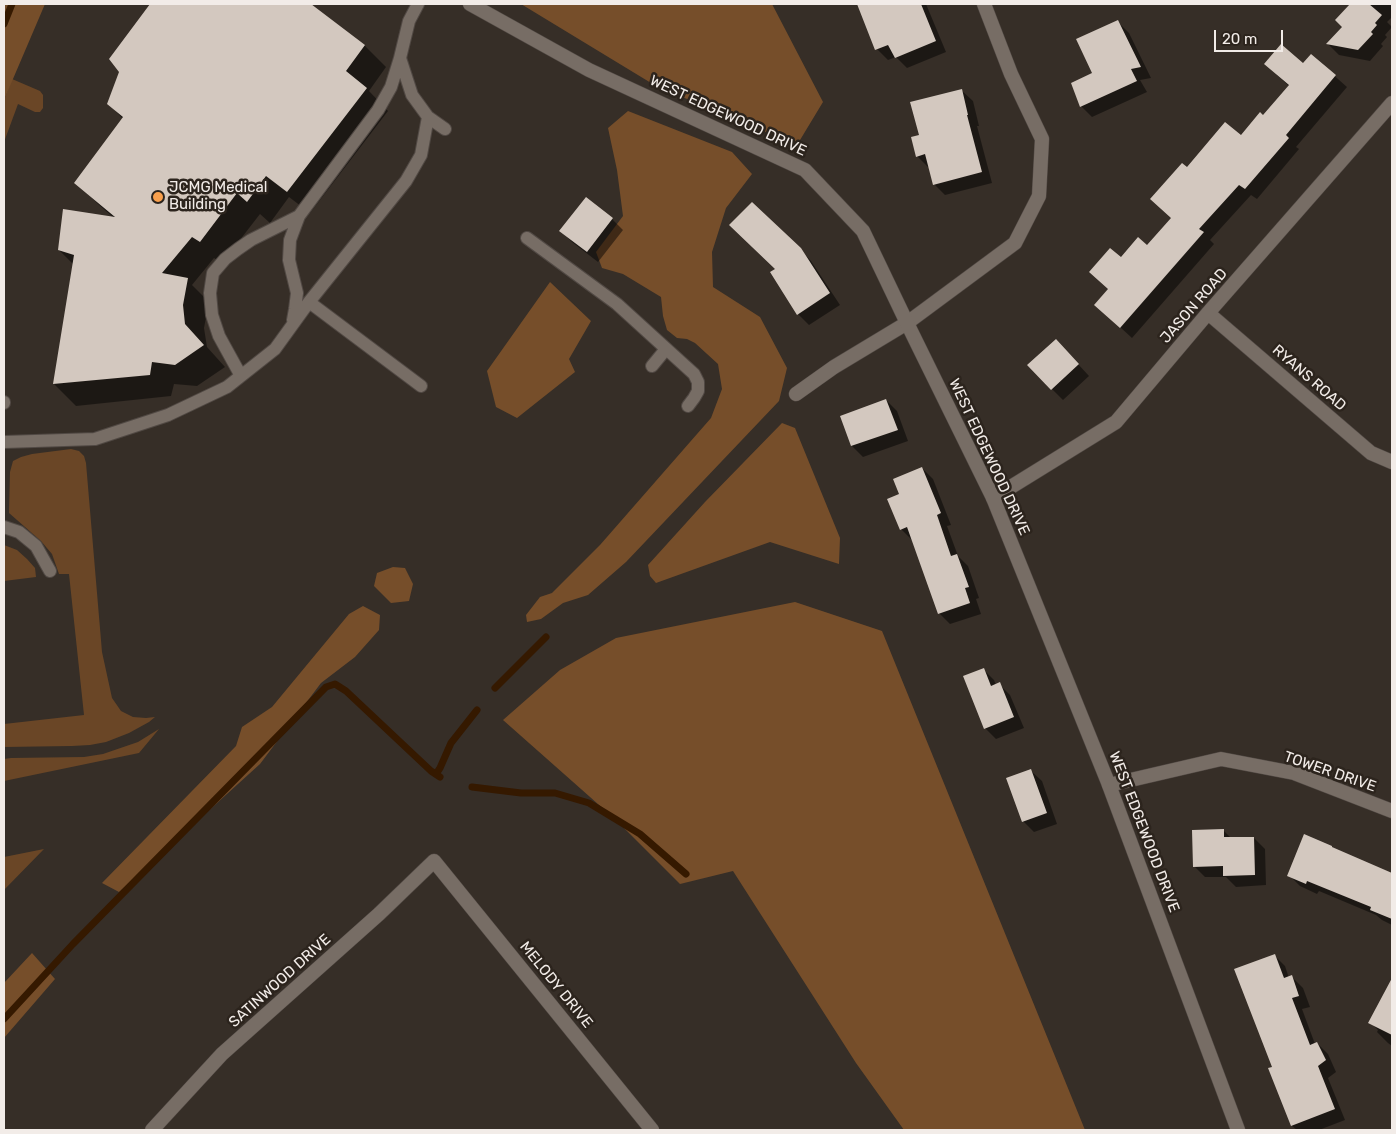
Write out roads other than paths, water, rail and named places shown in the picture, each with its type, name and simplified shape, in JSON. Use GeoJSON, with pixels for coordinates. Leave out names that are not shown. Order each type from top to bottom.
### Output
{"type":"FeatureCollection","features":[{"type":"Feature","properties":{"kind":"street","name":"WEST EDGEWOOD DRIVE"},"geometry":{"type":"LineString","coordinates":[[470,4],[589,70],[805,170],[863,231],[994,498],[1109,785],[1238,1130]]}},
{"type":"Feature","properties":{"kind":"street"},"geometry":{"type":"LineString","coordinates":[[796,394],[834,367],[907,323],[1015,243],[1039,196],[1042,139],[1011,74],[984,4]]}},
{"type":"Feature","properties":{"kind":"street","name":"JASON ROAD"},"geometry":{"type":"LineString","coordinates":[[994,498],[1116,422],[1208,313],[1392,103]]}},
{"type":"Feature","properties":{"kind":"street","name":"RYANS ROAD"},"geometry":{"type":"LineString","coordinates":[[1208,313],[1371,453],[1392,462]]}},
{"type":"Feature","properties":{"kind":"street","name":"TOWER DRIVE"},"geometry":{"type":"LineString","coordinates":[[1109,785],[1221,759],[1294,773],[1392,811]]}},
{"type":"Feature","properties":{"kind":"street","name":"SATINWOOD DRIVE"},"geometry":{"type":"LineString","coordinates":[[152,1130],[222,1054],[379,914],[434,861]]}},
{"type":"Feature","properties":{"kind":"street","name":"MELODY DRIVE"},"geometry":{"type":"LineString","coordinates":[[434,861],[652,1130]]}},
{"type":"Feature","properties":{"kind":"lane"},"geometry":{"type":"LineString","coordinates":[[291,327],[297,293],[289,260],[290,240],[299,216],[378,110],[391,87],[409,21],[418,4]]}},
{"type":"Feature","properties":{"kind":"lane"},"geometry":{"type":"LineString","coordinates":[[400,58],[412,95],[428,118],[445,129]]}},
{"type":"Feature","properties":{"kind":"lane"},"geometry":{"type":"LineString","coordinates":[[4,442],[95,439],[168,415],[227,387],[275,349],[309,302],[406,181],[421,156],[428,118]]}},
{"type":"Feature","properties":{"kind":"lane"},"geometry":{"type":"LineString","coordinates":[[241,376],[219,336],[212,315],[210,293],[213,273],[225,258],[238,248],[299,216]]}},
{"type":"Feature","properties":{"kind":"lane"},"geometry":{"type":"LineString","coordinates":[[527,238],[617,304],[694,374],[698,382],[698,391],[688,406]]}},
{"type":"Feature","properties":{"kind":"lane"},"geometry":{"type":"LineString","coordinates":[[309,302],[421,386]]}},
{"type":"Feature","properties":{"kind":"lane"},"geometry":{"type":"LineString","coordinates":[[652,366],[666,349]]}},
{"type":"Feature","properties":{"kind":"lane"},"geometry":{"type":"LineString","coordinates":[[4,528],[19,532],[36,546],[50,571]]}},
{"type":"Feature","properties":{"kind":"waterway"},"geometry":{"type":"LineString","coordinates":[[4,24],[12,4]]}},
{"type":"Feature","properties":{"kind":"waterway"},"geometry":{"type":"LineString","coordinates":[[495,688],[546,637]]}},
{"type":"Feature","properties":{"kind":"waterway"},"geometry":{"type":"LineString","coordinates":[[4,1019],[73,944],[326,687],[335,684],[346,691],[431,771],[440,777]]}},
{"type":"Feature","properties":{"kind":"waterway"},"geometry":{"type":"LineString","coordinates":[[436,774],[451,743],[477,710]]}},
{"type":"Feature","properties":{"kind":"waterway"},"geometry":{"type":"LineString","coordinates":[[472,787],[521,793],[555,793],[589,803],[640,834],[686,874]]}},
{"type":"Feature","properties":{"kind":"place","name":"JCMG Medical Building"},"geometry":{"type":"Point","coordinates":[158,197]}}]}
